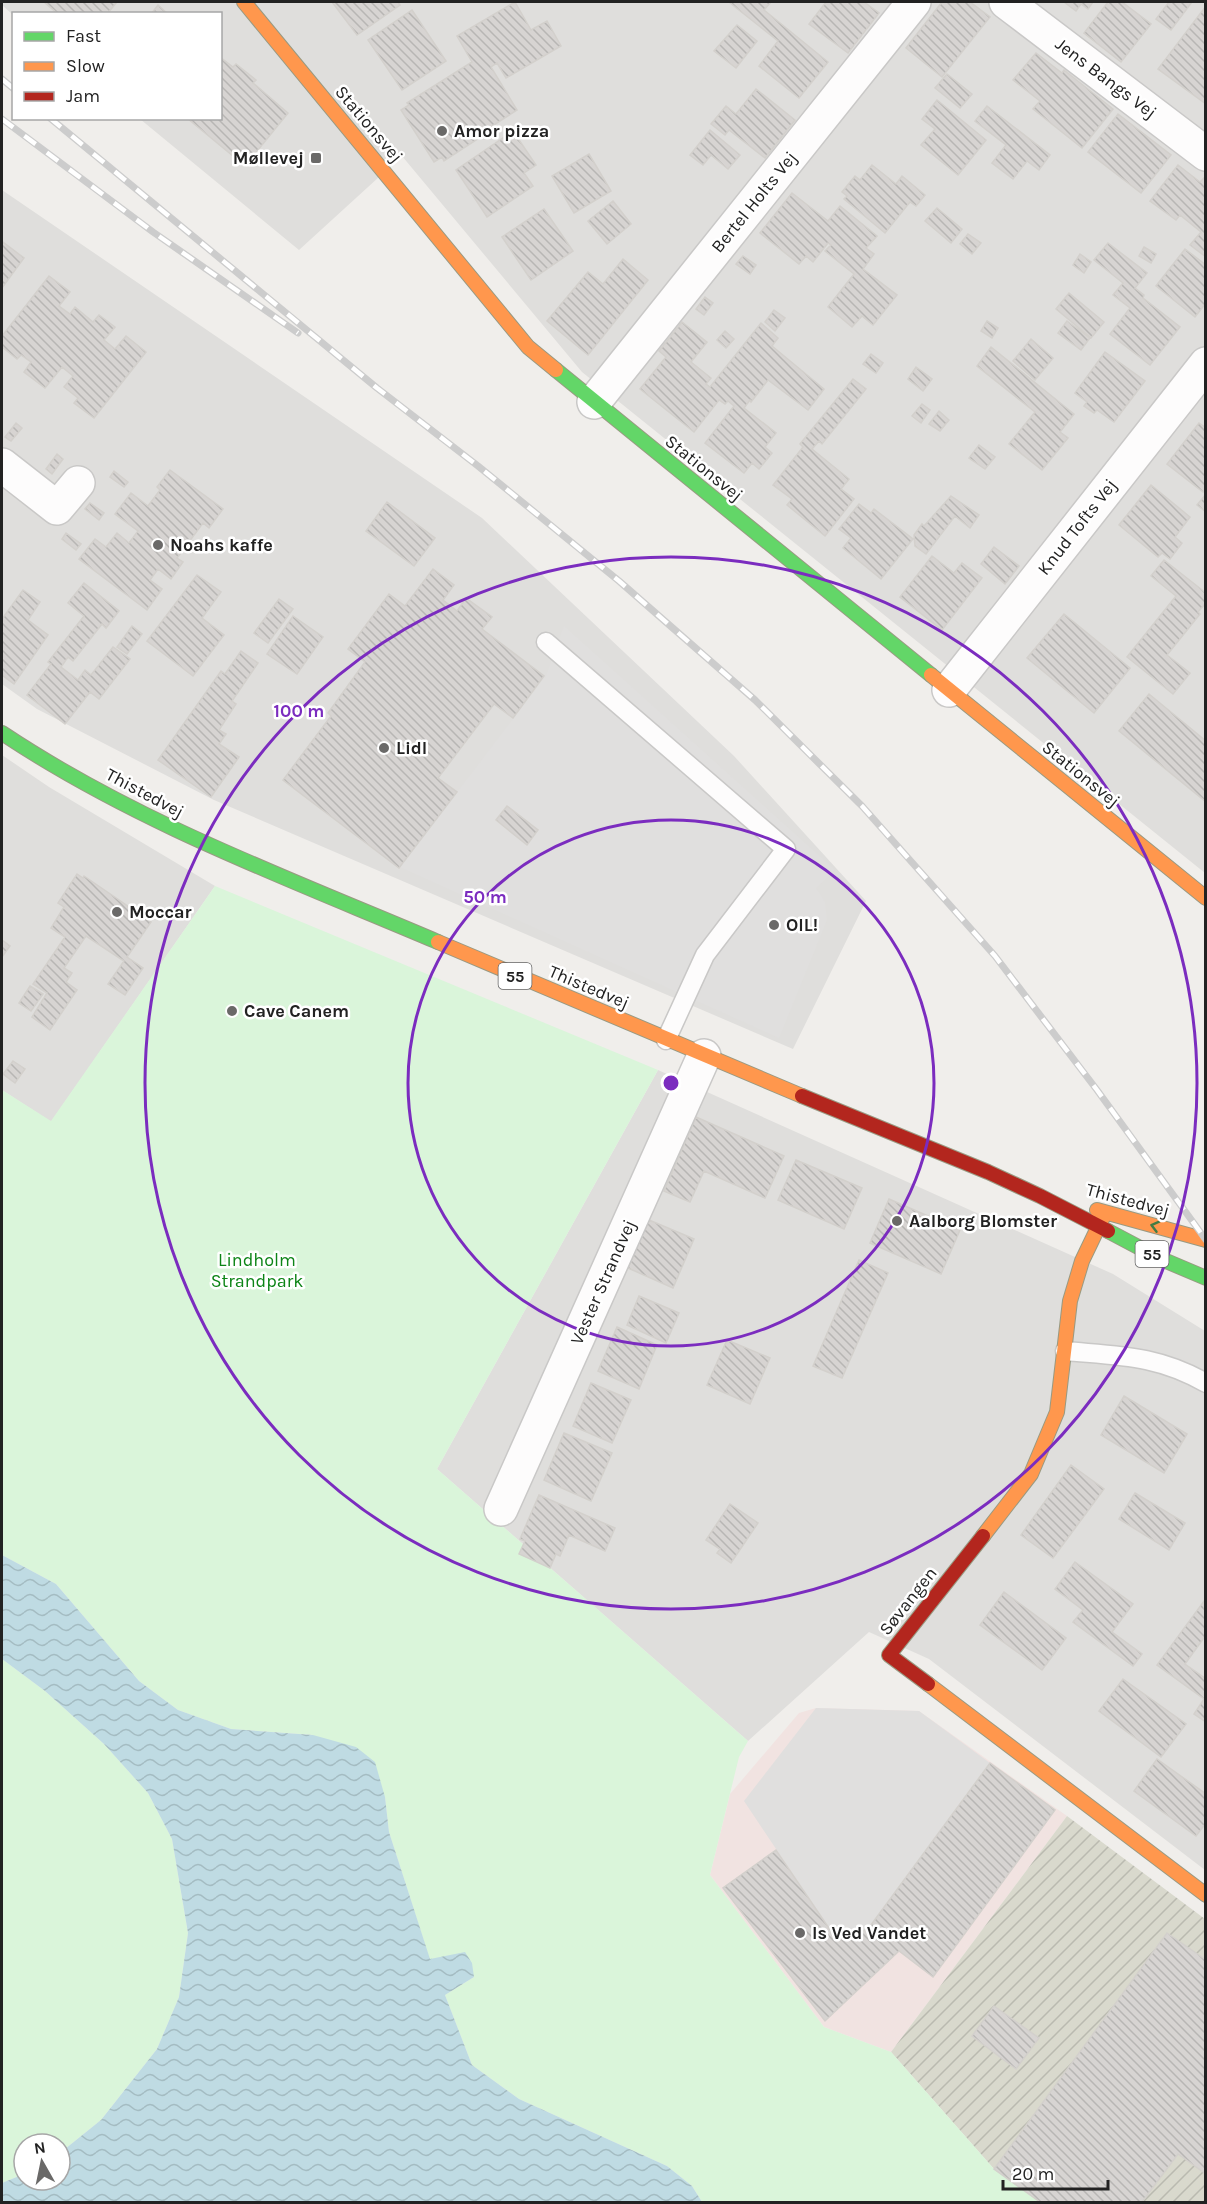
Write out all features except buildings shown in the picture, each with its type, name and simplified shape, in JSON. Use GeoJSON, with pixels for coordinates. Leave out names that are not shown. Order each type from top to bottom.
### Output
{"type":"FeatureCollection","features":[{"type":"Feature","properties":{"kind":"street","name":"Stationsvej"},"geometry":{"type":"LineString","coordinates":[[246,2],[528,346],[1206,898]]}},
{"type":"Feature","properties":{"kind":"street","name":"Bertel Holts Vej"},"geometry":{"type":"LineString","coordinates":[[594,402],[914,2]]}},
{"type":"Feature","properties":{"kind":"street","name":"Jens Bangs Vej"},"geometry":{"type":"LineString","coordinates":[[1006,2],[1206,154]]}},
{"type":"Feature","properties":{"kind":"street","name":"Knud Tofts Vej"},"geometry":{"type":"LineString","coordinates":[[949,690],[1206,364]]}},
{"type":"Feature","properties":{"kind":"street"},"geometry":{"type":"LineString","coordinates":[[2,465],[57,508],[78,483]]}},
{"type":"Feature","properties":{"kind":"street","name":"Thistedvej"},"geometry":{"type":"LineString","coordinates":[[2,733],[34,755],[163,825],[666,1040],[1040,1196],[1159,1258],[1206,1278]]}},
{"type":"Feature","properties":{"kind":"street","name":"Vester Strandvej"},"geometry":{"type":"LineString","coordinates":[[501,1509],[704,1056]]}},
{"type":"Feature","properties":{"kind":"street","name":"Thistedvej"},"geometry":{"type":"LineString","coordinates":[[1040,1196],[1206,1240]]}},
{"type":"Feature","properties":{"kind":"street","name":"Søvangen"},"geometry":{"type":"LineString","coordinates":[[1106,1213],[1082,1262],[1076,1280],[1070,1301],[1057,1413],[1030,1474],[889,1654],[1206,1895]]}},
{"type":"Feature","properties":{"kind":"lane"},"geometry":{"type":"LineString","coordinates":[[546,642],[786,849],[705,955],[666,1040]]}},
{"type":"Feature","properties":{"kind":"lane"},"geometry":{"type":"LineString","coordinates":[[1065,1351],[1146,1359],[1184,1371],[1206,1383]]}},
{"type":"Feature","properties":{"kind":"shaded area"},"geometry":{"type":"Polygon","coordinates":[[[2,2],[1205,2],[1205,873],[582,372],[402,156],[299,250],[141,120],[222,120],[222,12],[12,12],[12,14],[2,5],[2,2]]]}},
{"type":"Feature","properties":{"kind":"shaded area"},"geometry":{"type":"Polygon","coordinates":[[[2,190],[482,518],[734,756],[866,901],[793,1049],[214,800],[37,709],[2,684],[2,190]]]}},
{"type":"Feature","properties":{"kind":"shaded area"},"geometry":{"type":"Polygon","coordinates":[[[564,626],[835,870],[816,888],[825,902],[827,920],[779,1038],[400,867],[546,676],[564,626]]]}},
{"type":"Feature","properties":{"kind":"shaded area"},"geometry":{"type":"Polygon","coordinates":[[[2,755],[49,787],[215,886],[51,1122],[2,1090],[2,755]]]}},
{"type":"Feature","properties":{"kind":"shaded area"},"geometry":{"type":"Polygon","coordinates":[[[658,1070],[1113,1274],[1205,1331],[1205,1870],[929,1659],[869,1632],[748,1741],[437,1469],[658,1070]]]}},
{"type":"Feature","properties":{"kind":"shaded area"},"geometry":{"type":"Polygon","coordinates":[[[816,1708],[919,1711],[1067,1816],[891,2052],[824,2027],[710,1875],[730,1794],[799,1713],[816,1708]]]}},
{"type":"Feature","properties":{"kind":"shaded area"},"geometry":{"type":"Polygon","coordinates":[[[816,1708],[919,1711],[990,1763],[868,1929],[837,1940],[744,1801],[816,1708]]]}},
{"type":"Feature","properties":{"kind":"shaded area"},"geometry":{"type":"Polygon","coordinates":[[[1067,1816],[1205,1919],[1205,2202],[1040,2202],[994,2169],[891,2052],[1067,1816]]]}},
{"type":"Feature","properties":{"kind":"green space","name":"Lindholm Strandpark"},"geometry":{"type":"Polygon","coordinates":[[[215,886],[658,1070],[437,1469],[748,1741],[739,1757],[710,1875],[824,2027],[891,2052],[994,2169],[1040,2202],[702,2202],[692,2186],[667,2166],[519,2099],[472,2065],[445,1995],[474,1977],[465,1953],[430,1960],[389,1832],[385,1797],[313,1735],[231,1729],[178,1710],[139,1681],[56,1584],[2,1555],[2,1090],[51,1121],[215,886]]]}},
{"type":"Feature","properties":{"kind":"green space"},"geometry":{"type":"Polygon","coordinates":[[[2,1659],[45,1691],[104,1744],[148,1793],[172,1839],[188,1933],[179,1997],[157,2049],[101,2120],[72,2143],[72,2132],[12,2132],[12,2179],[2,2183],[2,1659]]]}},
{"type":"Feature","properties":{"kind":"water"},"geometry":{"type":"Polygon","coordinates":[[[2,1555],[56,1584],[139,1681],[178,1710],[231,1729],[313,1735],[356,1747],[375,1762],[385,1797],[389,1832],[430,1959],[465,1952],[472,1963],[474,1977],[445,1995],[472,2065],[519,2099],[667,2166],[692,2186],[702,2202],[2,2202],[2,2183],[12,2179],[12,2192],[72,2192],[72,2143],[101,2120],[157,2049],[179,1997],[188,1933],[172,1839],[148,1793],[104,1744],[45,1691],[2,1659],[2,1555]]]}},
{"type":"Feature","properties":{"kind":"railway"},"geometry":{"type":"LineString","coordinates":[[2,79],[12,87]]}},
{"type":"Feature","properties":{"kind":"railway"},"geometry":{"type":"LineString","coordinates":[[2,119],[153,232],[298,333]]}},
{"type":"Feature","properties":{"kind":"railway"},"geometry":{"type":"LineString","coordinates":[[52,120],[377,388],[478,466],[619,581],[755,700],[862,806],[995,956],[1097,1090],[1206,1240]]}},
{"type":"Feature","properties":{"kind":"traffic: fast"},"geometry":{"type":"LineString","coordinates":[[556,370],[931,675]]}},
{"type":"Feature","properties":{"kind":"traffic: fast"},"geometry":{"type":"LineString","coordinates":[[2,733],[106,795],[160,822],[215,848],[438,942]]}},
{"type":"Feature","properties":{"kind":"traffic: fast"},"geometry":{"type":"LineString","coordinates":[[1108,1231],[1159,1258],[1206,1278]]}},
{"type":"Feature","properties":{"kind":"traffic: slow"},"geometry":{"type":"LineString","coordinates":[[244,2],[528,347],[556,370]]}},
{"type":"Feature","properties":{"kind":"traffic: slow"},"geometry":{"type":"LineString","coordinates":[[931,675],[1206,898]]}},
{"type":"Feature","properties":{"kind":"traffic: slow"},"geometry":{"type":"LineString","coordinates":[[438,942],[802,1096]]}},
{"type":"Feature","properties":{"kind":"traffic: slow"},"geometry":{"type":"LineString","coordinates":[[1097,1210],[1206,1240]]}},
{"type":"Feature","properties":{"kind":"traffic: slow"},"geometry":{"type":"LineString","coordinates":[[983,1536],[1031,1474],[1057,1412],[1070,1301],[1082,1261],[1105,1213]]}},
{"type":"Feature","properties":{"kind":"traffic: slow"},"geometry":{"type":"LineString","coordinates":[[928,1684],[1206,1895]]}},
{"type":"Feature","properties":{"kind":"traffic: jam"},"geometry":{"type":"LineString","coordinates":[[802,1096],[988,1172],[1108,1231]]}},
{"type":"Feature","properties":{"kind":"traffic: jam"},"geometry":{"type":"LineString","coordinates":[[928,1684],[889,1655],[983,1536]]}},
{"type":"Feature","properties":{"kind":"place","name":"Amor pizza"},"geometry":{"type":"Point","coordinates":[442,131]}},
{"type":"Feature","properties":{"kind":"place","name":"Møllevej"},"geometry":{"type":"Point","coordinates":[316,158]}},
{"type":"Feature","properties":{"kind":"place","name":"Noahs kaffe"},"geometry":{"type":"Point","coordinates":[158,545]}},
{"type":"Feature","properties":{"kind":"place","name":"Lidl"},"geometry":{"type":"Point","coordinates":[384,748]}},
{"type":"Feature","properties":{"kind":"place","name":"Moccar"},"geometry":{"type":"Point","coordinates":[117,912]}},
{"type":"Feature","properties":{"kind":"place","name":"OIL!"},"geometry":{"type":"Point","coordinates":[774,925]}},
{"type":"Feature","properties":{"kind":"place","name":"Cave Canem"},"geometry":{"type":"Point","coordinates":[232,1011]}},
{"type":"Feature","properties":{"kind":"place","name":"Aalborg Blomster"},"geometry":{"type":"Point","coordinates":[897,1221]}},
{"type":"Feature","properties":{"kind":"place","name":"Is Ved Vandet"},"geometry":{"type":"Point","coordinates":[800,1933]}}]}
